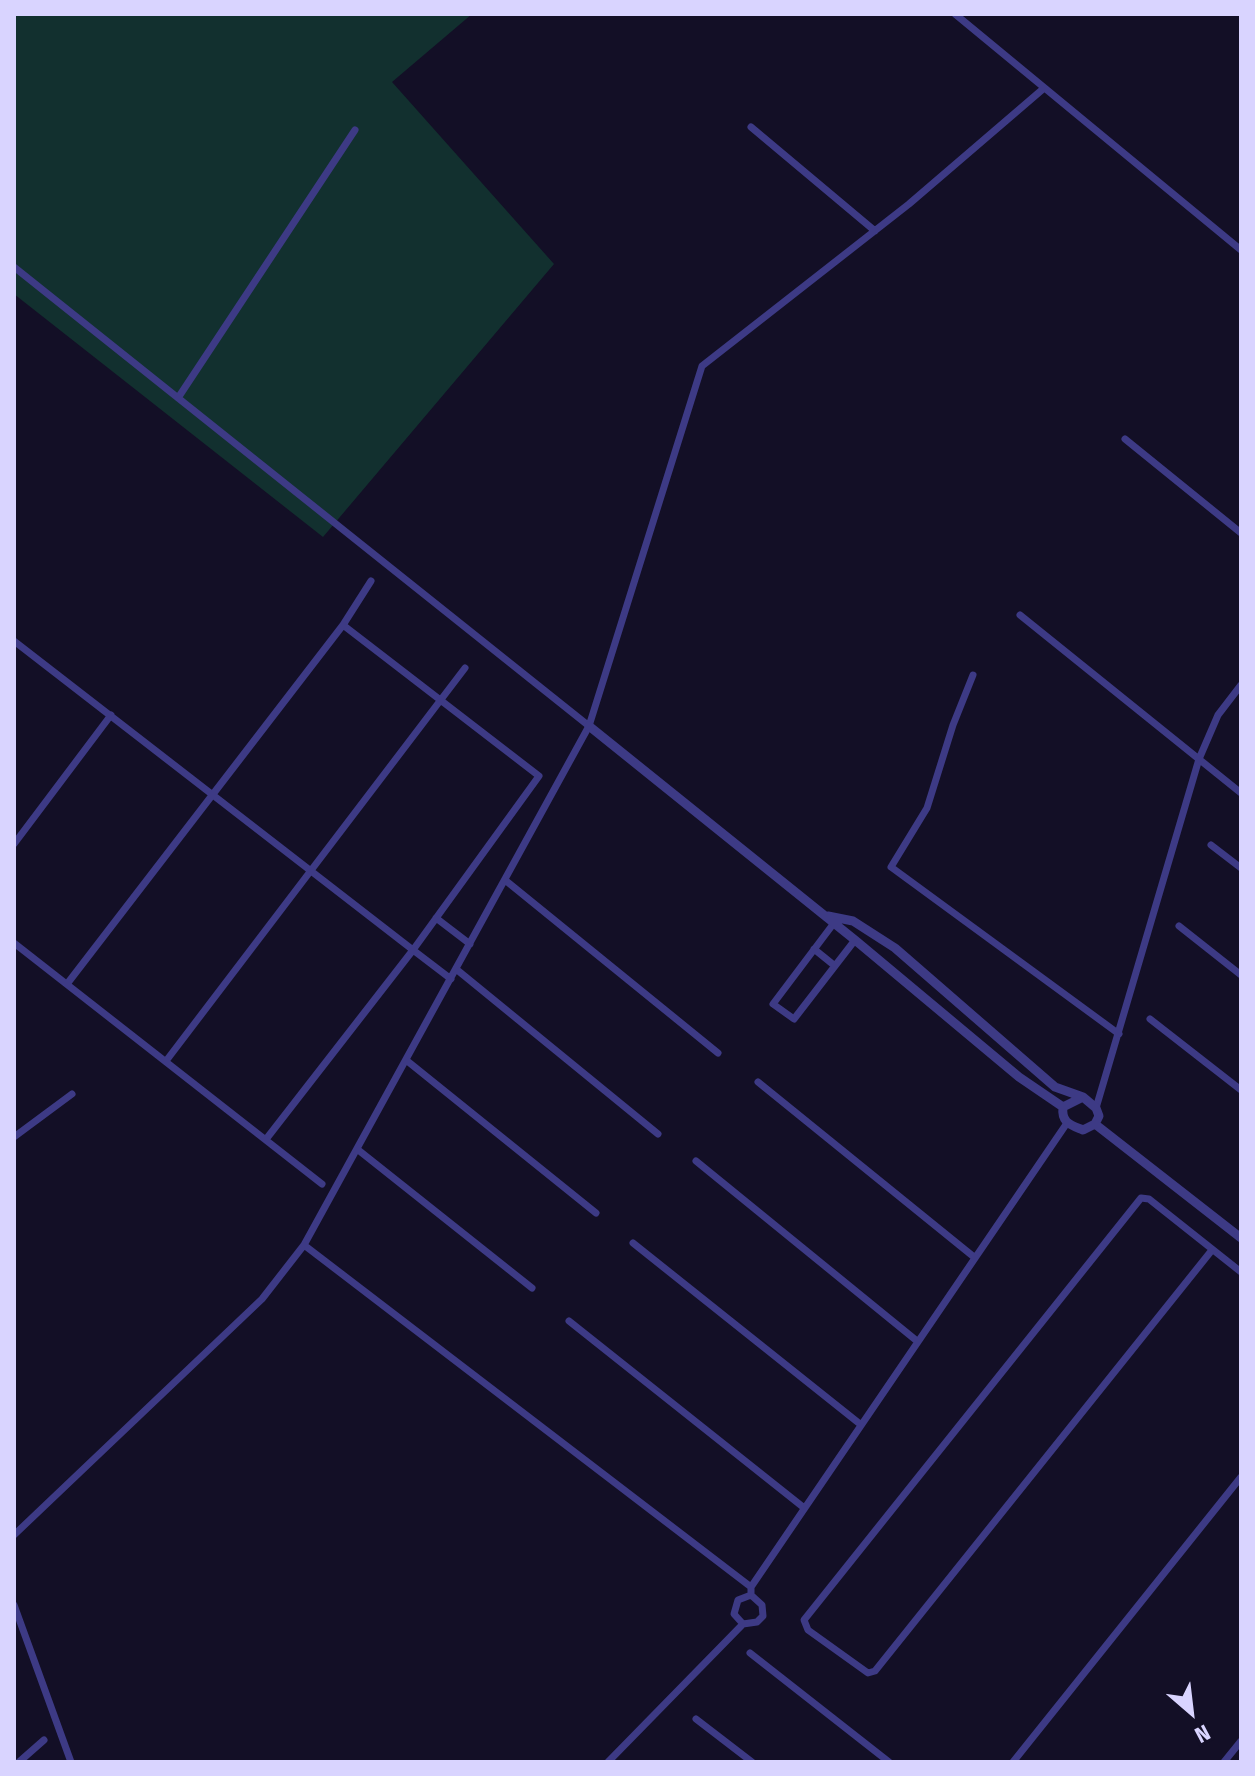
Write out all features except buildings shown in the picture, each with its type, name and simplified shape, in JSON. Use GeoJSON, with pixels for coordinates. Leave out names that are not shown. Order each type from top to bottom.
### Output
{"type":"FeatureCollection","features":[{"type":"Feature","properties":{"kind":"street"},"geometry":{"type":"LineString","coordinates":[[955,14],[1241,250]]}},
{"type":"Feature","properties":{"kind":"street"},"geometry":{"type":"LineString","coordinates":[[14,1535],[262,1299],[304,1245],[589,726],[702,366],[875,231],[1043,89]]}},
{"type":"Feature","properties":{"kind":"street"},"geometry":{"type":"LineString","coordinates":[[751,127],[875,231]]}},
{"type":"Feature","properties":{"kind":"street"},"geometry":{"type":"LineString","coordinates":[[178,398],[355,130]]}},
{"type":"Feature","properties":{"kind":"street"},"geometry":{"type":"LineString","coordinates":[[14,267],[825,915],[1019,1077],[1063,1107],[1067,1123],[803,1507],[751,1591],[738,1600],[734,1614],[743,1624]]}},
{"type":"Feature","properties":{"kind":"street"},"geometry":{"type":"LineString","coordinates":[[1125,439],[1241,533]]}},
{"type":"Feature","properties":{"kind":"street"},"geometry":{"type":"LineString","coordinates":[[67,984],[343,625],[371,581]]}},
{"type":"Feature","properties":{"kind":"street"},"geometry":{"type":"LineString","coordinates":[[1020,615],[1241,793]]}},
{"type":"Feature","properties":{"kind":"street"},"geometry":{"type":"LineString","coordinates":[[267,1138],[413,950],[539,776],[343,625]]}},
{"type":"Feature","properties":{"kind":"street"},"geometry":{"type":"LineString","coordinates":[[14,641],[451,979]]}},
{"type":"Feature","properties":{"kind":"street"},"geometry":{"type":"LineString","coordinates":[[166,1061],[465,668]]}},
{"type":"Feature","properties":{"kind":"street"},"geometry":{"type":"LineString","coordinates":[[973,675],[927,808],[891,867],[1119,1034]]}},
{"type":"Feature","properties":{"kind":"street"},"geometry":{"type":"LineString","coordinates":[[1096,1108],[1199,759],[1218,715],[1241,685]]}},
{"type":"Feature","properties":{"kind":"street"},"geometry":{"type":"LineString","coordinates":[[14,844],[111,715]]}},
{"type":"Feature","properties":{"kind":"street"},"geometry":{"type":"LineString","coordinates":[[1211,845],[1241,868]]}},
{"type":"Feature","properties":{"kind":"street"},"geometry":{"type":"LineString","coordinates":[[505,880],[718,1053]]}},
{"type":"Feature","properties":{"kind":"street"},"geometry":{"type":"LineString","coordinates":[[825,915],[853,921],[895,948],[1055,1087],[1083,1097],[1096,1108],[1099,1116],[1095,1124],[1083,1130],[1067,1123]]}},
{"type":"Feature","properties":{"kind":"street"},"geometry":{"type":"LineString","coordinates":[[436,918],[470,944]]}},
{"type":"Feature","properties":{"kind":"street"},"geometry":{"type":"LineString","coordinates":[[834,923],[773,1004],[794,1019],[855,940]]}},
{"type":"Feature","properties":{"kind":"street"},"geometry":{"type":"LineString","coordinates":[[1179,926],[1241,975]]}},
{"type":"Feature","properties":{"kind":"street"},"geometry":{"type":"LineString","coordinates":[[14,943],[322,1184]]}},
{"type":"Feature","properties":{"kind":"street"},"geometry":{"type":"LineString","coordinates":[[814,949],[835,966]]}},
{"type":"Feature","properties":{"kind":"street"},"geometry":{"type":"LineString","coordinates":[[456,969],[658,1134]]}},
{"type":"Feature","properties":{"kind":"street"},"geometry":{"type":"LineString","coordinates":[[1150,1019],[1241,1090]]}},
{"type":"Feature","properties":{"kind":"street"},"geometry":{"type":"LineString","coordinates":[[406,1060],[596,1213]]}},
{"type":"Feature","properties":{"kind":"street"},"geometry":{"type":"LineString","coordinates":[[758,1082],[974,1257]]}},
{"type":"Feature","properties":{"kind":"street"},"geometry":{"type":"LineString","coordinates":[[14,1137],[72,1094]]}},
{"type":"Feature","properties":{"kind":"street"},"geometry":{"type":"LineString","coordinates":[[1063,1107],[1083,1097]]}},
{"type":"Feature","properties":{"kind":"street"},"geometry":{"type":"LineString","coordinates":[[1095,1124],[1241,1238]]}},
{"type":"Feature","properties":{"kind":"street"},"geometry":{"type":"LineString","coordinates":[[357,1149],[532,1288]]}},
{"type":"Feature","properties":{"kind":"street"},"geometry":{"type":"LineString","coordinates":[[696,1161],[917,1341]]}},
{"type":"Feature","properties":{"kind":"street"},"geometry":{"type":"LineString","coordinates":[[1212,1250],[875,1671],[868,1673],[808,1630],[804,1620],[1141,1198],[1149,1199],[1241,1272]]}},
{"type":"Feature","properties":{"kind":"street"},"geometry":{"type":"LineString","coordinates":[[633,1243],[860,1424]]}},
{"type":"Feature","properties":{"kind":"street"},"geometry":{"type":"LineString","coordinates":[[304,1245],[751,1591],[762,1605],[763,1616],[757,1622],[743,1624],[608,1762]]}},
{"type":"Feature","properties":{"kind":"street"},"geometry":{"type":"LineString","coordinates":[[569,1321],[803,1507]]}},
{"type":"Feature","properties":{"kind":"street"},"geometry":{"type":"LineString","coordinates":[[1013,1762],[1241,1477]]}},
{"type":"Feature","properties":{"kind":"street"},"geometry":{"type":"LineString","coordinates":[[14,1605],[71,1762]]}},
{"type":"Feature","properties":{"kind":"street"},"geometry":{"type":"LineString","coordinates":[[750,1653],[889,1762]]}},
{"type":"Feature","properties":{"kind":"street"},"geometry":{"type":"LineString","coordinates":[[696,1719],[752,1762]]}},
{"type":"Feature","properties":{"kind":"street"},"geometry":{"type":"LineString","coordinates":[[19,1762],[44,1740]]}},
{"type":"Feature","properties":{"kind":"street"},"geometry":{"type":"LineString","coordinates":[[1224,1762],[1241,1741]]}},
{"type":"Feature","properties":{"kind":"green space"},"geometry":{"type":"Polygon","coordinates":[[[14,14],[472,14],[392,82],[554,264],[323,537],[14,294],[14,14]]]}}]}
